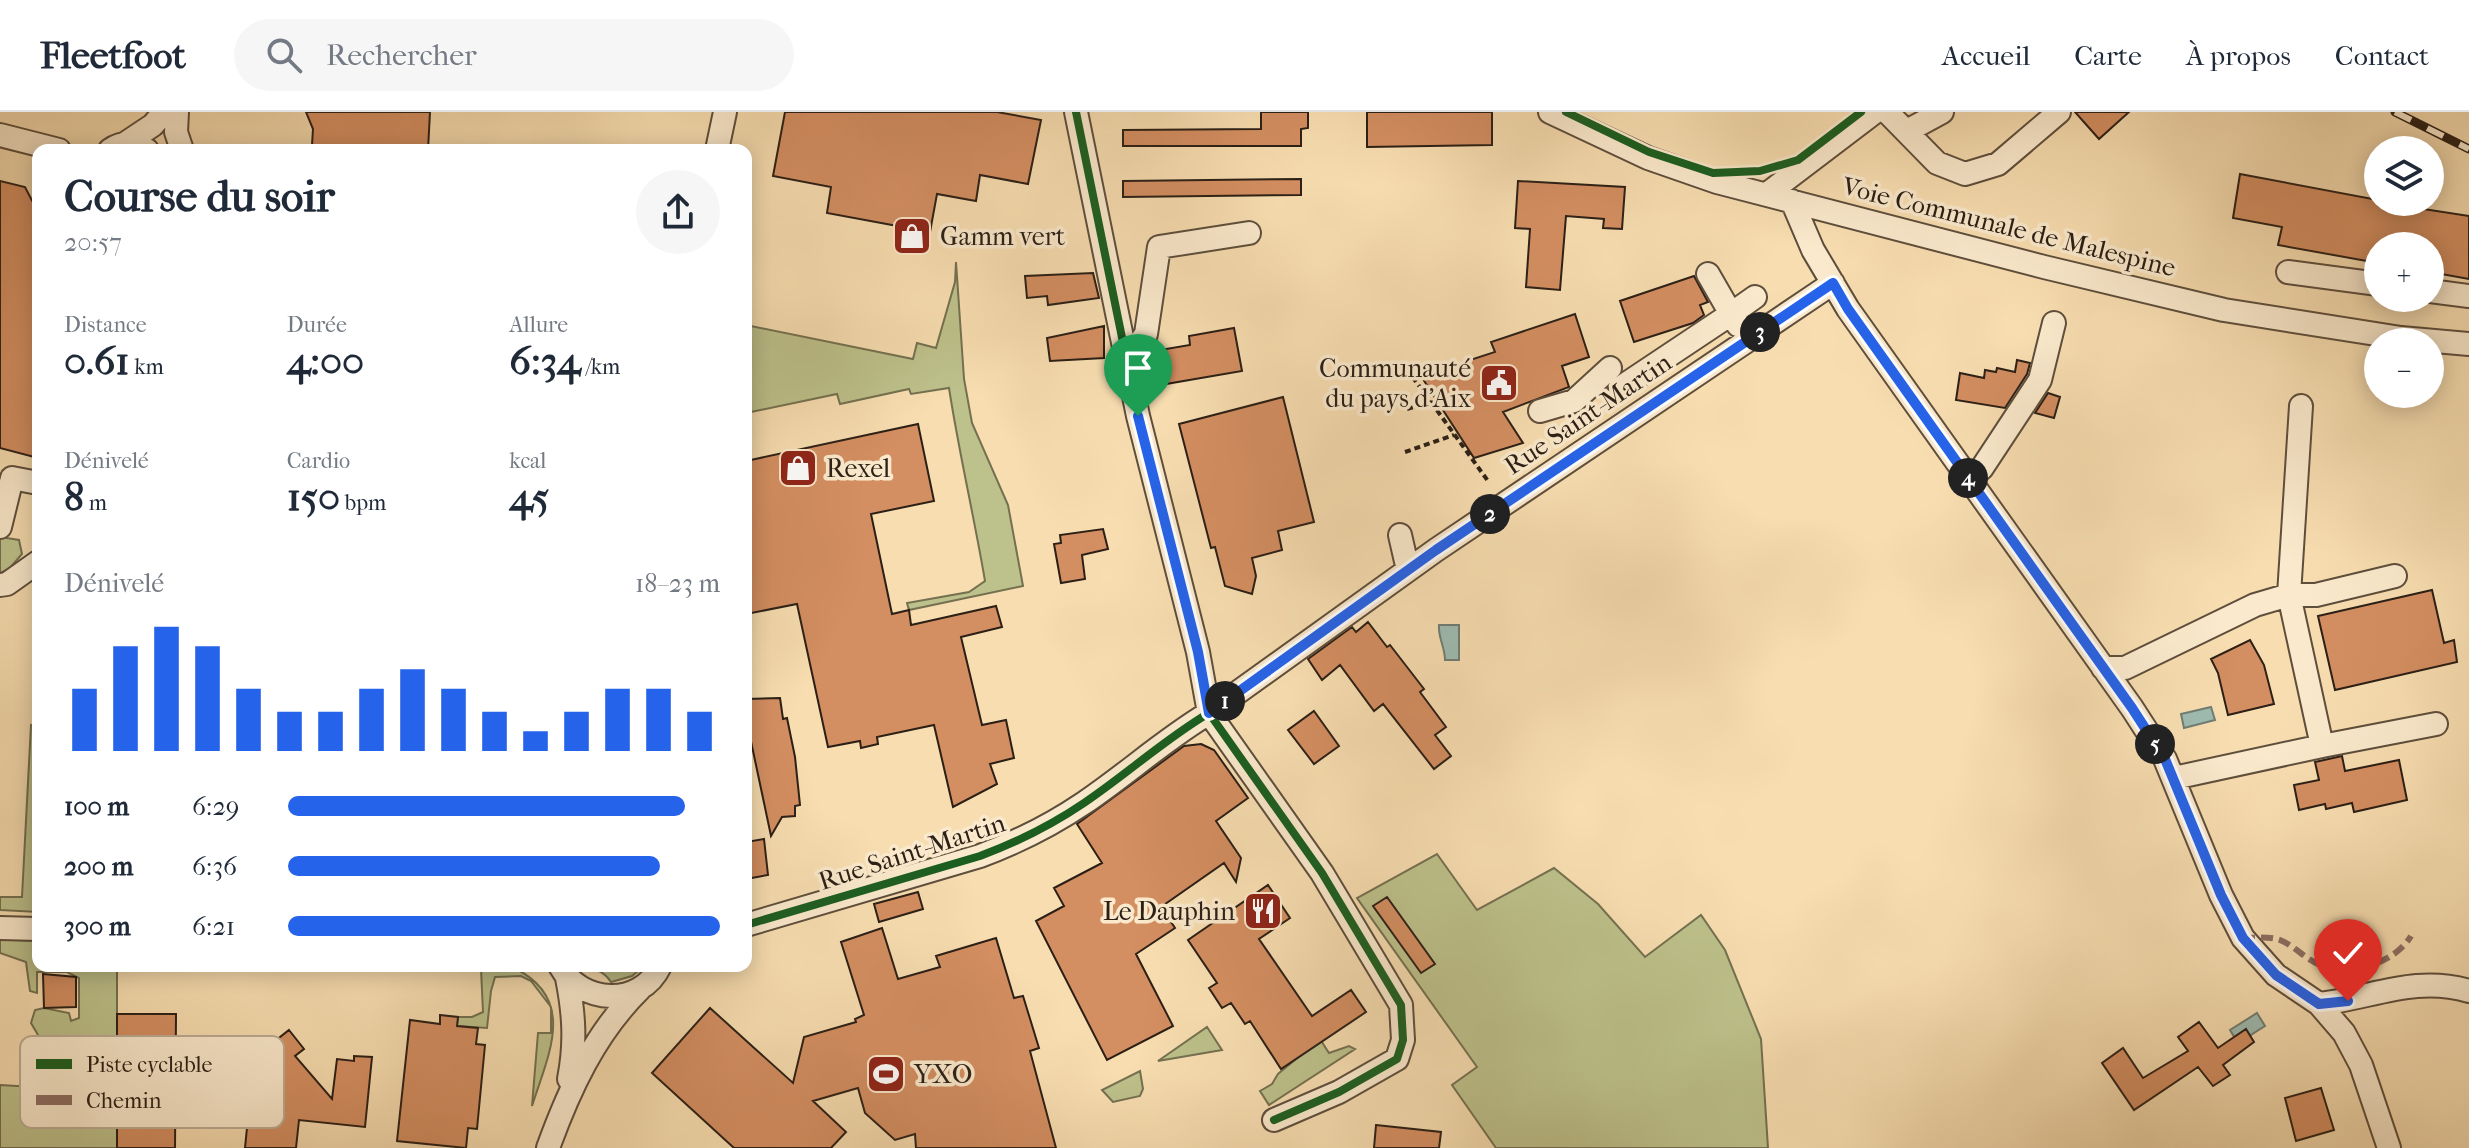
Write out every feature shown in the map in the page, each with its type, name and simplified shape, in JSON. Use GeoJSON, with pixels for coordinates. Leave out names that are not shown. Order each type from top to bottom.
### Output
{"type":"FeatureCollection","features":[{"type":"Feature","properties":{"kind":"street"},"geometry":{"type":"LineString","coordinates":[[132,144],[164,112]]}},
{"type":"Feature","properties":{"kind":"street"},"geometry":{"type":"LineString","coordinates":[[160,144],[171,112]]}},
{"type":"Feature","properties":{"kind":"street"},"geometry":{"type":"LineString","coordinates":[[177,112],[176,132],[180,144]]}},
{"type":"Feature","properties":{"kind":"street"},"geometry":{"type":"LineString","coordinates":[[718,144],[725,112]]}},
{"type":"Feature","properties":{"kind":"street"},"geometry":{"type":"LineString","coordinates":[[1076,112],[1138,416],[1198,652],[1209,713],[1322,873],[1401,1005],[1403,1040],[1397,1059],[1339,1092],[1274,1120]]}},
{"type":"Feature","properties":{"kind":"street","name":"Voie Communale de Malespine"},"geometry":{"type":"LineString","coordinates":[[1550,112],[1648,158],[1717,182],[2044,267],[2224,310],[2401,338],[2469,344]]}},
{"type":"Feature","properties":{"kind":"street"},"geometry":{"type":"LineString","coordinates":[[1767,194],[1875,112]]}},
{"type":"Feature","properties":{"kind":"street"},"geometry":{"type":"LineString","coordinates":[[1887,112],[1937,163],[1965,174],[1998,164],[2059,112]]}},
{"type":"Feature","properties":{"kind":"street"},"geometry":{"type":"LineString","coordinates":[[1907,131],[1942,112]]}},
{"type":"Feature","properties":{"kind":"street"},"geometry":{"type":"LineString","coordinates":[[0,135],[35,144]]}},
{"type":"Feature","properties":{"kind":"street"},"geometry":{"type":"LineString","coordinates":[[1792,201],[1813,250],[1848,309],[2165,759],[2221,895],[2243,938],[2276,975],[2319,1004],[2344,1033],[2355,1051],[2389,1148]]}},
{"type":"Feature","properties":{"kind":"street"},"geometry":{"type":"LineString","coordinates":[[1127,360],[1146,334],[1159,247],[1249,233]]}},
{"type":"Feature","properties":{"kind":"street"},"geometry":{"type":"LineString","coordinates":[[2288,272],[2364,282]]}},
{"type":"Feature","properties":{"kind":"street"},"geometry":{"type":"LineString","coordinates":[[1708,274],[1748,340]]}},
{"type":"Feature","properties":{"kind":"street","name":"Rue Saint-Martin"},"geometry":{"type":"LineString","coordinates":[[752,923],[957,864],[1004,847],[1082,804],[1182,729],[1209,713],[1408,570],[1833,283]]}},
{"type":"Feature","properties":{"kind":"street"},"geometry":{"type":"LineString","coordinates":[[2444,293],[2469,296]]}},
{"type":"Feature","properties":{"kind":"street"},"geometry":{"type":"LineString","coordinates":[[1540,411],[1574,401],[1731,314],[1755,297]]}},
{"type":"Feature","properties":{"kind":"street"},"geometry":{"type":"LineString","coordinates":[[1969,479],[1982,468],[2040,380],[2054,323]]}},
{"type":"Feature","properties":{"kind":"street"},"geometry":{"type":"LineString","coordinates":[[2301,406],[2289,595],[2322,746]]}},
{"type":"Feature","properties":{"kind":"street"},"geometry":{"type":"LineString","coordinates":[[0,527],[12,478],[32,482]]}},
{"type":"Feature","properties":{"kind":"street"},"geometry":{"type":"LineString","coordinates":[[1400,535],[1408,570]]}},
{"type":"Feature","properties":{"kind":"street"},"geometry":{"type":"LineString","coordinates":[[0,585],[7,584],[32,566]]}},
{"type":"Feature","properties":{"kind":"street"},"geometry":{"type":"LineString","coordinates":[[2103,668],[2125,668],[2255,605],[2289,595],[2316,595],[2395,576]]}},
{"type":"Feature","properties":{"kind":"street"},"geometry":{"type":"LineString","coordinates":[[2174,778],[2436,724]]}},
{"type":"Feature","properties":{"kind":"street"},"geometry":{"type":"LineString","coordinates":[[0,928],[32,929]]}},
{"type":"Feature","properties":{"kind":"street"},"geometry":{"type":"LineString","coordinates":[[563,972],[582,990],[601,997],[621,996],[655,974]]}},
{"type":"Feature","properties":{"kind":"street"},"geometry":{"type":"LineString","coordinates":[[563,972],[573,1007],[575,1044],[566,1099]]}},
{"type":"Feature","properties":{"kind":"street"},"geometry":{"type":"LineString","coordinates":[[548,1148],[566,1099],[617,1011],[655,974]]}},
{"type":"Feature","properties":{"kind":"street"},"geometry":{"type":"LineString","coordinates":[[2319,1004],[2348,1001],[2413,984],[2434,984],[2469,991]]}},
{"type":"Feature","properties":{"kind":"path"},"geometry":{"type":"LineString","coordinates":[[1411,375],[1488,481]]}},
{"type":"Feature","properties":{"kind":"path"},"geometry":{"type":"LineString","coordinates":[[1407,409],[1431,402]]}},
{"type":"Feature","properties":{"kind":"path"},"geometry":{"type":"LineString","coordinates":[[1405,452],[1454,435]]}},
{"type":"Feature","properties":{"kind":"green space"},"geometry":{"type":"Polygon","coordinates":[[[956,262],[964,379],[972,423],[1008,505],[1023,586],[909,610],[907,603],[969,592],[985,581],[949,388],[911,394],[909,389],[840,404],[837,394],[752,412],[752,326],[913,359],[917,343],[936,348],[955,282],[956,262]]]}},
{"type":"Feature","properties":{"kind":"green space"},"geometry":{"type":"Polygon","coordinates":[[[0,537],[19,540],[22,554],[9,569],[0,573],[0,537]]]}},
{"type":"Feature","properties":{"kind":"green space"},"geometry":{"type":"Polygon","coordinates":[[[31,725],[32,912],[0,910],[0,897],[22,897],[31,725]]]}},
{"type":"Feature","properties":{"kind":"green space"},"geometry":{"type":"Polygon","coordinates":[[[1437,854],[1477,910],[1554,868],[1598,904],[1645,957],[1701,915],[1725,950],[1761,1039],[1768,1148],[1496,1148],[1452,1085],[1477,1067],[1357,898],[1437,854]]]}},
{"type":"Feature","properties":{"kind":"green space"},"geometry":{"type":"Polygon","coordinates":[[[0,939],[32,941],[32,972],[37,972],[37,993],[30,991],[26,962],[0,953],[0,939]]]}},
{"type":"Feature","properties":{"kind":"green space"},"geometry":{"type":"Polygon","coordinates":[[[67,972],[117,972],[117,1036],[38,1036],[31,1023],[35,1010],[44,1008],[69,1013],[71,1021],[79,1018],[79,978],[67,972]]]}},
{"type":"Feature","properties":{"kind":"green space"},"geometry":{"type":"Polygon","coordinates":[[[481,972],[520,972],[534,981],[550,1005],[531,981],[521,976],[495,977],[487,1028],[457,1026],[458,1017],[472,1017],[483,1012],[481,972]]]}},
{"type":"Feature","properties":{"kind":"green space"},"geometry":{"type":"Polygon","coordinates":[[[600,972],[637,972],[611,982],[600,972]]]}},
{"type":"Feature","properties":{"kind":"green space"},"geometry":{"type":"Polygon","coordinates":[[[551,1009],[553,1030],[550,1048],[532,1106],[538,1033],[551,1033],[551,1009]]]}},
{"type":"Feature","properties":{"kind":"green space"},"geometry":{"type":"Polygon","coordinates":[[[1207,1027],[1222,1050],[1158,1061],[1207,1027]]]}},
{"type":"Feature","properties":{"kind":"green space"},"geometry":{"type":"Polygon","coordinates":[[[1320,1039],[1329,1053],[1349,1046],[1355,1049],[1269,1105],[1260,1091],[1272,1084],[1278,1074],[1320,1039]]]}},
{"type":"Feature","properties":{"kind":"green space"},"geometry":{"type":"Polygon","coordinates":[[[1140,1071],[1143,1089],[1140,1096],[1113,1102],[1102,1090],[1140,1071]]]}},
{"type":"Feature","properties":{"kind":"green space"},"geometry":{"type":"Polygon","coordinates":[[[0,1085],[20,1086],[20,1128],[117,1128],[117,1148],[0,1148],[0,1085]]]}},
{"type":"Feature","properties":{"kind":"water"},"geometry":{"type":"Polygon","coordinates":[[[1439,625],[1459,625],[1459,660],[1445,660],[1439,625]]]}},
{"type":"Feature","properties":{"kind":"water"},"geometry":{"type":"Polygon","coordinates":[[[2211,707],[2215,720],[2184,728],[2181,714],[2211,707]]]}},
{"type":"Feature","properties":{"kind":"water"},"geometry":{"type":"Polygon","coordinates":[[[2257,1013],[2265,1026],[2238,1043],[2230,1030],[2257,1013]]]}},
{"type":"Feature","properties":{"kind":"building"},"geometry":{"type":"Polygon","coordinates":[[[306,112],[430,112],[428,144],[312,144],[313,129],[306,112]]]}},
{"type":"Feature","properties":{"kind":"building"},"geometry":{"type":"Polygon","coordinates":[[[785,112],[997,112],[1041,120],[1028,184],[980,175],[976,201],[937,194],[930,232],[827,213],[831,187],[773,176],[785,112]]]}},
{"type":"Feature","properties":{"kind":"building"},"geometry":{"type":"Polygon","coordinates":[[[1261,112],[1308,112],[1308,128],[1301,129],[1301,146],[1123,146],[1123,130],[1261,129],[1261,112]]]}},
{"type":"Feature","properties":{"kind":"building"},"geometry":{"type":"Polygon","coordinates":[[[1367,112],[1492,112],[1492,145],[1367,147],[1367,112]]]}},
{"type":"Feature","properties":{"kind":"building"},"geometry":{"type":"Polygon","coordinates":[[[2075,112],[2129,112],[2099,139],[2075,112]]]}},
{"type":"Feature","properties":{"kind":"building"},"geometry":{"type":"Polygon","coordinates":[[[2240,174],[2364,197],[2364,216],[2444,216],[2444,212],[2469,216],[2469,279],[2444,275],[2444,232],[2364,232],[2364,260],[2278,245],[2282,227],[2233,218],[2240,174]]]}},
{"type":"Feature","properties":{"kind":"building"},"geometry":{"type":"Polygon","coordinates":[[[1301,179],[1301,195],[1123,197],[1123,181],[1301,179]]]}},
{"type":"Feature","properties":{"kind":"building"},"geometry":{"type":"Polygon","coordinates":[[[0,181],[25,187],[32,200],[32,456],[0,448],[0,181]]]}},
{"type":"Feature","properties":{"kind":"building"},"geometry":{"type":"Polygon","coordinates":[[[1518,181],[1625,187],[1622,229],[1603,228],[1604,219],[1566,216],[1560,290],[1526,287],[1530,229],[1515,228],[1518,181]]]}},
{"type":"Feature","properties":{"kind":"building"},"geometry":{"type":"Polygon","coordinates":[[[1093,273],[1099,298],[1048,305],[1047,296],[1027,298],[1025,276],[1093,273]]]}},
{"type":"Feature","properties":{"kind":"building"},"geometry":{"type":"Polygon","coordinates":[[[1694,276],[1708,302],[1700,305],[1704,315],[1693,323],[1634,342],[1620,301],[1694,276]]]}},
{"type":"Feature","properties":{"kind":"building"},"geometry":{"type":"Polygon","coordinates":[[[1575,314],[1589,357],[1562,366],[1569,387],[1503,412],[1523,443],[1474,458],[1421,376],[1495,352],[1491,342],[1575,314]]]}},
{"type":"Feature","properties":{"kind":"building"},"geometry":{"type":"Polygon","coordinates":[[[1104,326],[1104,358],[1050,361],[1047,338],[1104,326]]]}},
{"type":"Feature","properties":{"kind":"building"},"geometry":{"type":"Polygon","coordinates":[[[1234,328],[1242,371],[1160,385],[1154,351],[1190,345],[1189,336],[1234,328]]]}},
{"type":"Feature","properties":{"kind":"building"},"geometry":{"type":"Polygon","coordinates":[[[2017,360],[2030,363],[2027,374],[2005,408],[1956,400],[1960,373],[1984,378],[1985,370],[1996,372],[1997,368],[2015,372],[2017,360]]]}},
{"type":"Feature","properties":{"kind":"building"},"geometry":{"type":"Polygon","coordinates":[[[2048,393],[2060,397],[2054,418],[2035,413],[2048,393]]]}},
{"type":"Feature","properties":{"kind":"building"},"geometry":{"type":"Polygon","coordinates":[[[1283,397],[1314,522],[1278,531],[1282,550],[1252,558],[1256,576],[1252,594],[1225,586],[1215,547],[1211,548],[1179,424],[1283,397]]]}},
{"type":"Feature","properties":{"kind":"building"},"geometry":{"type":"Polygon","coordinates":[[[918,424],[934,501],[871,514],[892,614],[909,610],[911,625],[996,606],[1002,627],[961,637],[982,725],[1006,720],[1014,758],[990,764],[997,784],[953,807],[934,725],[877,737],[878,744],[861,748],[860,741],[828,747],[797,604],[752,613],[752,460],[918,424]]]}},
{"type":"Feature","properties":{"kind":"building"},"geometry":{"type":"Polygon","coordinates":[[[1103,529],[1108,549],[1082,555],[1085,579],[1061,583],[1054,544],[1061,543],[1060,535],[1103,529]]]}},
{"type":"Feature","properties":{"kind":"building"},"geometry":{"type":"Polygon","coordinates":[[[2432,590],[2444,643],[2454,640],[2457,662],[2335,690],[2318,616],[2432,590]]]}},
{"type":"Feature","properties":{"kind":"building"},"geometry":{"type":"Polygon","coordinates":[[[1368,622],[1424,689],[1420,692],[1446,727],[1435,735],[1451,756],[1434,769],[1383,704],[1374,711],[1340,665],[1322,680],[1308,659],[1352,627],[1356,632],[1368,622]]]}},
{"type":"Feature","properties":{"kind":"building"},"geometry":{"type":"Polygon","coordinates":[[[2250,640],[2264,665],[2274,704],[2228,715],[2218,673],[2211,659],[2250,640]]]}},
{"type":"Feature","properties":{"kind":"building"},"geometry":{"type":"Polygon","coordinates":[[[780,698],[795,757],[800,805],[795,806],[795,816],[782,817],[771,836],[752,746],[752,699],[780,698]]]}},
{"type":"Feature","properties":{"kind":"building"},"geometry":{"type":"Polygon","coordinates":[[[1314,711],[1339,746],[1314,764],[1288,730],[1314,711]]]}},
{"type":"Feature","properties":{"kind":"building"},"geometry":{"type":"Polygon","coordinates":[[[1201,744],[1214,750],[1248,798],[1216,821],[1241,858],[1236,882],[1224,863],[1161,907],[1175,928],[1136,954],[1173,1026],[1107,1060],[1036,921],[1064,906],[1054,888],[1102,863],[1077,824],[1184,746],[1201,744]]]}},
{"type":"Feature","properties":{"kind":"building"},"geometry":{"type":"Polygon","coordinates":[[[2342,756],[2345,771],[2399,760],[2407,800],[2354,812],[2352,803],[2326,809],[2325,804],[2299,810],[2294,785],[2319,780],[2315,762],[2342,756]]]}},
{"type":"Feature","properties":{"kind":"building"},"geometry":{"type":"Polygon","coordinates":[[[764,839],[768,875],[752,878],[752,841],[764,839]]]}},
{"type":"Feature","properties":{"kind":"building"},"geometry":{"type":"Polygon","coordinates":[[[1268,885],[1290,918],[1259,939],[1312,1016],[1351,990],[1366,1012],[1281,1069],[1250,1021],[1245,1024],[1231,1003],[1222,1008],[1209,988],[1217,983],[1188,940],[1268,885]]]}},
{"type":"Feature","properties":{"kind":"building"},"geometry":{"type":"Polygon","coordinates":[[[918,892],[923,909],[879,922],[874,904],[918,892]]]}},
{"type":"Feature","properties":{"kind":"building"},"geometry":{"type":"Polygon","coordinates":[[[1387,897],[1435,964],[1421,973],[1373,906],[1387,897]]]}},
{"type":"Feature","properties":{"kind":"building"},"geometry":{"type":"Polygon","coordinates":[[[882,928],[898,979],[940,967],[936,956],[996,938],[1014,998],[1023,996],[1039,1048],[1030,1051],[1056,1148],[916,1148],[915,1134],[895,1140],[865,1113],[858,1088],[813,1101],[846,1132],[831,1148],[734,1148],[652,1073],[710,1008],[793,1083],[804,1037],[856,1022],[855,1019],[864,1015],[841,942],[882,928]]]}},
{"type":"Feature","properties":{"kind":"building"},"geometry":{"type":"Polygon","coordinates":[[[43,974],[76,977],[76,1007],[44,1008],[43,974]]]}},
{"type":"Feature","properties":{"kind":"building"},"geometry":{"type":"Polygon","coordinates":[[[117,1014],[176,1014],[176,1036],[117,1036],[117,1014]]]}},
{"type":"Feature","properties":{"kind":"building"},"geometry":{"type":"Polygon","coordinates":[[[440,1015],[458,1017],[457,1026],[478,1028],[476,1044],[485,1045],[477,1129],[468,1128],[466,1148],[397,1141],[410,1020],[440,1024],[440,1015]]]}},
{"type":"Feature","properties":{"kind":"building"},"geometry":{"type":"Polygon","coordinates":[[[2199,1022],[2218,1048],[2246,1029],[2254,1042],[2223,1065],[2230,1075],[2213,1086],[2198,1067],[2134,1110],[2102,1063],[2123,1048],[2143,1078],[2188,1051],[2178,1037],[2199,1022]]]}},
{"type":"Feature","properties":{"kind":"building"},"geometry":{"type":"Polygon","coordinates":[[[289,1030],[304,1049],[295,1056],[332,1099],[337,1059],[354,1061],[354,1056],[372,1057],[365,1127],[299,1120],[296,1148],[245,1148],[247,1128],[284,1128],[284,1036],[281,1036],[289,1030]]]}},
{"type":"Feature","properties":{"kind":"building"},"geometry":{"type":"Polygon","coordinates":[[[2321,1088],[2334,1130],[2296,1141],[2285,1098],[2321,1088]]]}},
{"type":"Feature","properties":{"kind":"building"},"geometry":{"type":"Polygon","coordinates":[[[1376,1125],[1441,1132],[1439,1148],[1374,1148],[1376,1125]]]}},
{"type":"Feature","properties":{"kind":"building"},"geometry":{"type":"Polygon","coordinates":[[[117,1128],[175,1128],[175,1148],[117,1148],[117,1128]]]}},
{"type":"Feature","properties":{"kind":"railway"},"geometry":{"type":"LineString","coordinates":[[2395,112],[2469,149]]}},
{"type":"Feature","properties":{"kind":"marked path"},"geometry":{"type":"LineString","coordinates":[[2243,938],[2280,940],[2317,964],[2347,969],[2384,960],[2411,936]]}},
{"type":"Feature","properties":{"kind":"cycle path"},"geometry":{"type":"LineString","coordinates":[[1076,112],[1138,416],[1198,652],[1209,713],[1322,873],[1401,1005],[1403,1040],[1397,1059],[1339,1092],[1274,1120]]}},
{"type":"Feature","properties":{"kind":"cycle path"},"geometry":{"type":"LineString","coordinates":[[1566,112],[1649,152],[1713,173],[1760,171],[1798,160],[1861,112]]}},
{"type":"Feature","properties":{"kind":"cycle path"},"geometry":{"type":"LineString","coordinates":[[752,923],[980,856],[1060,818],[1436,550],[1833,283]]}},
{"type":"Feature","properties":{"kind":"place","name":"Gamm vert"},"geometry":{"type":"Point","coordinates":[912,236]}},
{"type":"Feature","properties":{"kind":"place","name":"Communauté du pays d’Aix"},"geometry":{"type":"Point","coordinates":[1499,383]}},
{"type":"Feature","properties":{"kind":"place","name":"Rexel"},"geometry":{"type":"Point","coordinates":[798,468]}},
{"type":"Feature","properties":{"kind":"place","name":"Le Dauphin"},"geometry":{"type":"Point","coordinates":[1263,911]}},
{"type":"Feature","properties":{"kind":"place","name":"YXO"},"geometry":{"type":"Point","coordinates":[886,1074]}},
{"type":"Feature","properties":{"kind":"route"},"geometry":{"type":"LineString","coordinates":[[1138,416],[1198,652],[1209,713],[1436,550],[1833,283],[1848,309],[2165,759],[2221,895],[2253,952],[2276,975],[2319,1004],[2348,1001]]}}]}
